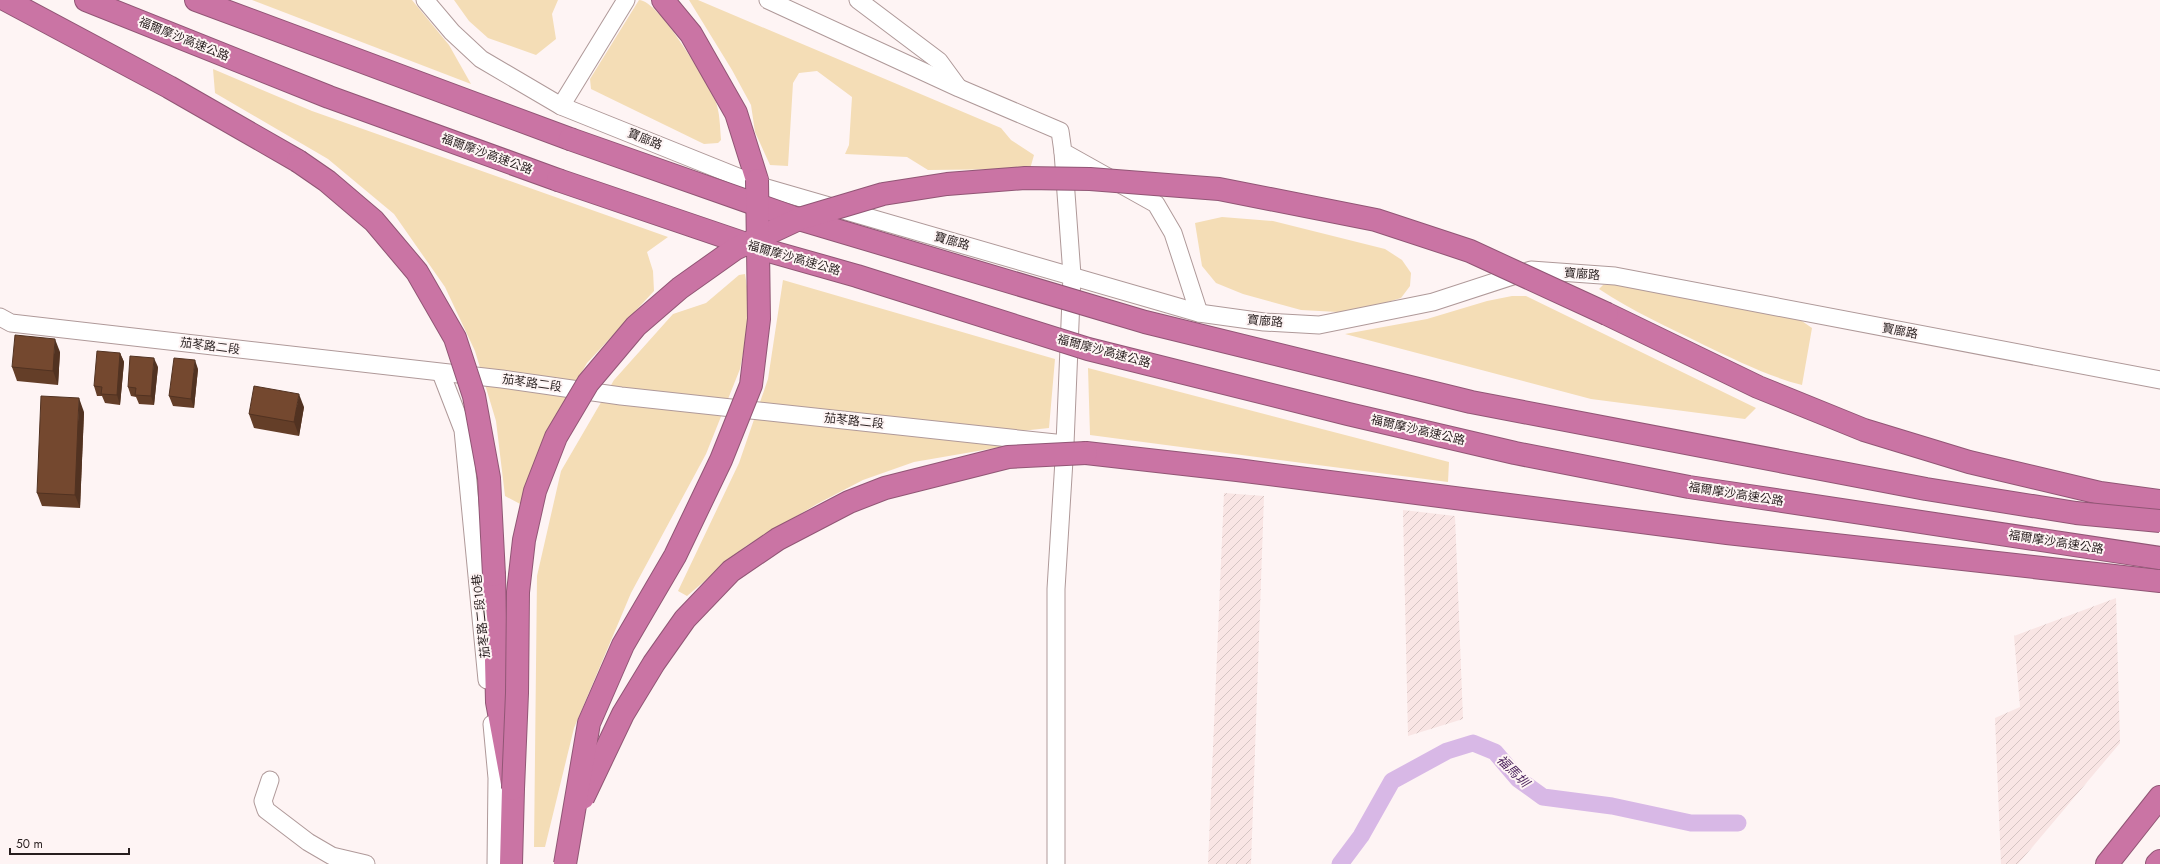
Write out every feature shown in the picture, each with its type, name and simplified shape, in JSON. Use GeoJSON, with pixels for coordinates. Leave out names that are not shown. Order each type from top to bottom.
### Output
{"type":"FeatureCollection","features":[{"type":"Feature","properties":{"kind":"highway"},"geometry":{"type":"LineString","coordinates":[[6,0],[169,87],[298,161],[327,181],[374,221],[417,272],[456,338],[474,396],[489,486],[494,575],[497,702],[512,789]]}},
{"type":"Feature","properties":{"kind":"highway","name":"福爾摩沙高速公路"},"geometry":{"type":"LineString","coordinates":[[86,0],[329,97],[648,212],[758,248],[857,276],[1088,349],[1348,414],[1530,456],[1689,486],[2160,558]]}},
{"type":"Feature","properties":{"kind":"highway"},"geometry":{"type":"LineString","coordinates":[[196,0],[570,139],[792,217],[1145,322],[1471,402],[1926,489],[2076,513],[2160,521]]}},
{"type":"Feature","properties":{"kind":"highway"},"geometry":{"type":"LineString","coordinates":[[565,864],[589,722],[623,645],[674,556],[721,460],[750,385],[759,318],[757,180],[736,114],[691,34],[663,0]]}},
{"type":"Feature","properties":{"kind":"highway"},"geometry":{"type":"LineString","coordinates":[[512,864],[512,789],[517,693],[518,592],[524,540],[535,491],[556,436],[588,383],[636,326],[680,288],[735,249],[799,219],[883,194],[947,184],[1025,178],[1090,179],[1219,189],[1376,220],[1470,251],[1621,320],[1758,386],[1864,430],[1969,462],[2100,493],[2160,501]]}},
{"type":"Feature","properties":{"kind":"highway"},"geometry":{"type":"LineString","coordinates":[[571,825],[623,714],[654,663],[685,619],[731,572],[778,539],[849,502],[885,488],[1008,457],[1094,454],[1237,470],[1727,533],[2160,581]]}},
{"type":"Feature","properties":{"kind":"highway"},"geometry":{"type":"LineString","coordinates":[[2107,864],[2160,797]]}},
{"type":"Feature","properties":{"kind":"highway"},"geometry":{"type":"LineString","coordinates":[[2157,864],[2160,861]]}},
{"type":"Feature","properties":{"kind":"street","name":"寶廍路"},"geometry":{"type":"LineString","coordinates":[[425,0],[452,32],[482,59],[561,106],[763,187],[1072,275],[1199,313],[1264,322],[1319,325],[1433,302],[1531,270],[1538,270],[1615,276],[2160,380]]}},
{"type":"Feature","properties":{"kind":"street"},"geometry":{"type":"LineString","coordinates":[[561,106],[626,0]]}},
{"type":"Feature","properties":{"kind":"street"},"geometry":{"type":"LineString","coordinates":[[768,0],[959,88],[1060,131],[1063,152],[1072,275],[1065,444],[1056,589],[1056,864]]}},
{"type":"Feature","properties":{"kind":"street"},"geometry":{"type":"LineString","coordinates":[[858,0],[939,61],[959,88]]}},
{"type":"Feature","properties":{"kind":"street"},"geometry":{"type":"LineString","coordinates":[[1063,152],[1156,204],[1173,233],[1199,313]]}},
{"type":"Feature","properties":{"kind":"street","name":"茄苳路二段"},"geometry":{"type":"LineString","coordinates":[[0,317],[11,323],[502,379],[621,396],[1065,444]]}},
{"type":"Feature","properties":{"kind":"street","name":"茄苳路二段10巷"},"geometry":{"type":"LineString","coordinates":[[441,373],[464,430],[497,778],[496,864]]}},
{"type":"Feature","properties":{"kind":"street"},"geometry":{"type":"LineString","coordinates":[[270,780],[263,801],[266,810],[308,842],[332,856],[366,864]]}},
{"type":"Feature","properties":{"kind":"shaded area"},"geometry":{"type":"Polygon","coordinates":[[[252,0],[412,0],[449,45],[471,84],[252,0]]]}},
{"type":"Feature","properties":{"kind":"shaded area"},"geometry":{"type":"Polygon","coordinates":[[[454,0],[558,0],[552,14],[556,39],[536,55],[488,38],[469,21],[454,0]]]}},
{"type":"Feature","properties":{"kind":"shaded area"},"geometry":{"type":"Polygon","coordinates":[[[639,0],[648,4],[658,13],[681,43],[710,90],[717,104],[719,114],[721,140],[718,143],[704,144],[591,89],[590,79],[639,0]]]}},
{"type":"Feature","properties":{"kind":"shaded area"},"geometry":{"type":"Polygon","coordinates":[[[689,0],[698,0],[1001,128],[1011,140],[1034,155],[1030,169],[928,170],[907,157],[845,154],[849,145],[852,97],[817,71],[799,73],[793,83],[788,166],[770,165],[755,132],[751,105],[732,70],[689,0]]]}},
{"type":"Feature","properties":{"kind":"shaded area"},"geometry":{"type":"Polygon","coordinates":[[[213,69],[312,111],[668,237],[647,252],[653,271],[654,291],[587,363],[545,436],[522,505],[505,496],[496,421],[475,351],[445,287],[394,214],[328,159],[215,93],[213,69]]]}},
{"type":"Feature","properties":{"kind":"shaded area"},"geometry":{"type":"Polygon","coordinates":[[[1222,217],[1273,221],[1385,249],[1402,260],[1411,273],[1410,286],[1401,298],[1368,308],[1338,312],[1301,310],[1243,294],[1216,283],[1202,266],[1195,223],[1222,217]]]}},
{"type":"Feature","properties":{"kind":"shaded area"},"geometry":{"type":"Polygon","coordinates":[[[745,274],[751,312],[740,369],[706,454],[631,593],[574,728],[545,847],[534,847],[537,576],[561,471],[614,380],[673,314],[706,303],[739,275],[745,274]]]}},
{"type":"Feature","properties":{"kind":"shaded area"},"geometry":{"type":"Polygon","coordinates":[[[783,280],[1055,359],[1049,428],[1002,433],[1001,447],[914,462],[863,480],[817,504],[746,546],[687,596],[678,591],[739,463],[768,379],[783,280]]]}},
{"type":"Feature","properties":{"kind":"shaded area"},"geometry":{"type":"Polygon","coordinates":[[[1617,284],[1799,319],[1812,328],[1802,385],[1764,372],[1728,356],[1637,312],[1599,289],[1603,285],[1617,284]]]}},
{"type":"Feature","properties":{"kind":"shaded area"},"geometry":{"type":"Polygon","coordinates":[[[1512,296],[1526,296],[1756,408],[1745,419],[1591,399],[1345,334],[1427,319],[1487,301],[1512,296]]]}},
{"type":"Feature","properties":{"kind":"shaded area"},"geometry":{"type":"Polygon","coordinates":[[[1088,368],[1449,462],[1448,482],[1090,435],[1088,368]]]}},
{"type":"Feature","properties":{"kind":"shaded area"},"geometry":{"type":"Polygon","coordinates":[[[1224,493],[1264,496],[1251,864],[1208,864],[1224,493]]]}},
{"type":"Feature","properties":{"kind":"shaded area"},"geometry":{"type":"Polygon","coordinates":[[[1403,510],[1455,516],[1463,719],[1408,736],[1403,510]]]}},
{"type":"Feature","properties":{"kind":"shaded area"},"geometry":{"type":"Polygon","coordinates":[[[2116,598],[2120,743],[2018,864],[2001,864],[1995,718],[2020,707],[2014,636],[2116,598]]]}},
{"type":"Feature","properties":{"kind":"building"},"geometry":{"type":"Polygon","coordinates":[[[15,335],[55,339],[53,371],[12,367],[15,335]]]}},
{"type":"Feature","properties":{"kind":"building"},"geometry":{"type":"Polygon","coordinates":[[[97,351],[120,353],[117,395],[101,394],[102,387],[94,386],[97,351]]]}},
{"type":"Feature","properties":{"kind":"building"},"geometry":{"type":"Polygon","coordinates":[[[130,356],[154,358],[151,396],[135,395],[136,388],[128,387],[130,356]]]}},
{"type":"Feature","properties":{"kind":"building"},"geometry":{"type":"Polygon","coordinates":[[[174,358],[195,360],[191,399],[169,396],[174,358]]]}},
{"type":"Feature","properties":{"kind":"building"},"geometry":{"type":"Polygon","coordinates":[[[254,386],[299,394],[294,422],[249,414],[254,386]]]}},
{"type":"Feature","properties":{"kind":"building"},"geometry":{"type":"Polygon","coordinates":[[[41,396],[79,398],[75,495],[37,493],[41,396]]]}},
{"type":"Feature","properties":{"kind":"waterway","name":"福馬圳"},"geometry":{"type":"LineString","coordinates":[[1340,864],[1361,836],[1392,781],[1447,751],[1473,743],[1495,752],[1518,779],[1543,797],[1612,806],[1691,823],[1738,823]]}}]}
